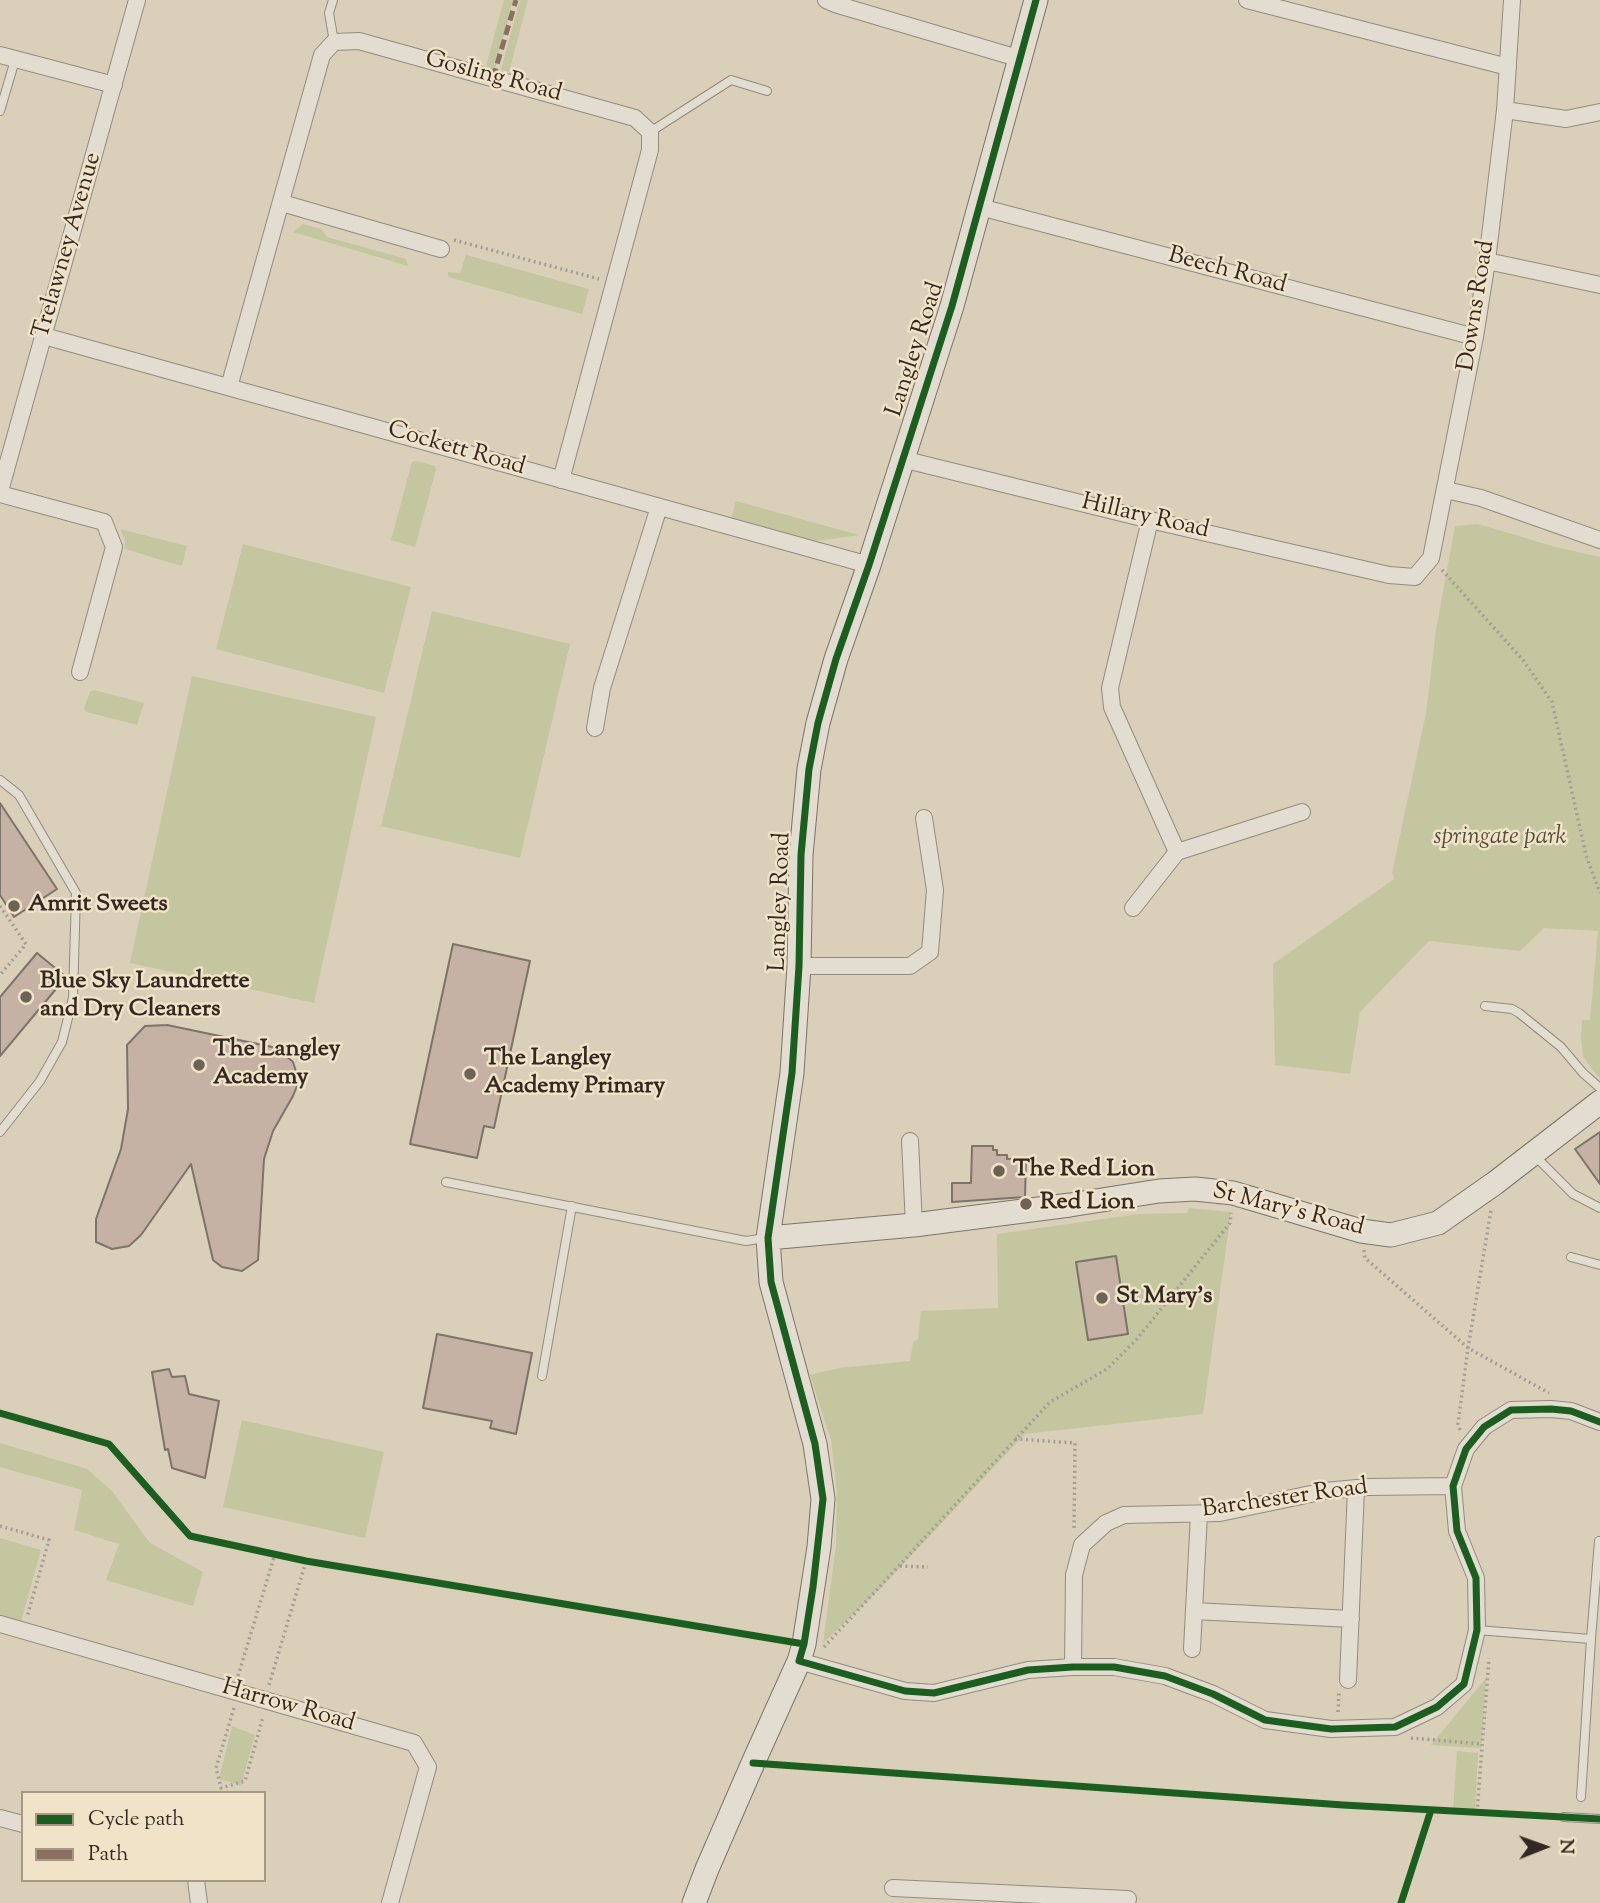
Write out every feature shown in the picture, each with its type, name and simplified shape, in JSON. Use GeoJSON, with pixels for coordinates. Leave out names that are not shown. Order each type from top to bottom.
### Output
{"type":"FeatureCollection","features":[{"type":"Feature","properties":{"kind":"street","name":"Trelawney Avenue"},"geometry":{"type":"LineString","coordinates":[[0,493],[137,0]]}},
{"type":"Feature","properties":{"kind":"street"},"geometry":{"type":"LineString","coordinates":[[826,0],[1021,59]]}},
{"type":"Feature","properties":{"kind":"street","name":"Langley Road"},"geometry":{"type":"LineString","coordinates":[[694,1903],[737,1798],[802,1653],[819,1547],[823,1499],[815,1444],[771,1282],[768,1238],[792,1073],[799,966],[801,855],[809,769],[818,723],[836,659],[869,565],[951,306],[1036,0]]}},
{"type":"Feature","properties":{"kind":"street"},"geometry":{"type":"LineString","coordinates":[[1247,0],[1508,67]]}},
{"type":"Feature","properties":{"kind":"street","name":"Downs Road"},"geometry":{"type":"LineString","coordinates":[[1431,558],[1475,337],[1487,261],[1505,110],[1512,0]]}},
{"type":"Feature","properties":{"kind":"street","name":"Gosling Road"},"geometry":{"type":"LineString","coordinates":[[334,42],[359,41],[635,118],[650,132]]}},
{"type":"Feature","properties":{"kind":"street"},"geometry":{"type":"LineString","coordinates":[[229,387],[322,55],[334,42]]}},
{"type":"Feature","properties":{"kind":"street"},"geometry":{"type":"LineString","coordinates":[[7,58],[114,85]]}},
{"type":"Feature","properties":{"kind":"street"},"geometry":{"type":"LineString","coordinates":[[1505,110],[1566,119],[1600,112]]}},
{"type":"Feature","properties":{"kind":"street"},"geometry":{"type":"LineString","coordinates":[[561,480],[650,150],[650,132]]}},
{"type":"Feature","properties":{"kind":"street"},"geometry":{"type":"LineString","coordinates":[[282,203],[441,249]]}},
{"type":"Feature","properties":{"kind":"street","name":"Beech Road"},"geometry":{"type":"LineString","coordinates":[[980,207],[1475,337]]}},
{"type":"Feature","properties":{"kind":"street"},"geometry":{"type":"LineString","coordinates":[[1487,261],[1600,285]]}},
{"type":"Feature","properties":{"kind":"street","name":"Cockett Road"},"geometry":{"type":"LineString","coordinates":[[44,336],[869,565]]}},
{"type":"Feature","properties":{"kind":"street","name":"Hillary Road"},"geometry":{"type":"LineString","coordinates":[[902,459],[1389,575],[1415,576],[1431,558]]}},
{"type":"Feature","properties":{"kind":"street"},"geometry":{"type":"LineString","coordinates":[[1446,490],[1481,498],[1600,540]]}},
{"type":"Feature","properties":{"kind":"street"},"geometry":{"type":"LineString","coordinates":[[0,493],[104,522],[114,547],[80,672]]}},
{"type":"Feature","properties":{"kind":"street"},"geometry":{"type":"LineString","coordinates":[[594,728],[601,688],[659,507]]}},
{"type":"Feature","properties":{"kind":"street"},"geometry":{"type":"LineString","coordinates":[[1150,520],[1110,688],[1112,708],[1177,852]]}},
{"type":"Feature","properties":{"kind":"street"},"geometry":{"type":"LineString","coordinates":[[1133,908],[1177,852],[1302,812]]}},
{"type":"Feature","properties":{"kind":"street"},"geometry":{"type":"LineString","coordinates":[[799,966],[910,966],[930,952],[935,890],[924,818]]}},
{"type":"Feature","properties":{"kind":"street","name":"St Mary's Road"},"geometry":{"type":"LineString","coordinates":[[768,1238],[914,1225],[1158,1191],[1195,1189],[1233,1194],[1361,1231],[1391,1234],[1438,1223],[1495,1183],[1600,1101]]}},
{"type":"Feature","properties":{"kind":"street"},"geometry":{"type":"LineString","coordinates":[[910,1141],[914,1225]]}},
{"type":"Feature","properties":{"kind":"street"},"geometry":{"type":"LineString","coordinates":[[802,1653],[905,1691],[934,1693],[1028,1670],[1114,1667],[1165,1676],[1213,1694],[1265,1720],[1338,1728],[1395,1727],[1437,1707],[1464,1684],[1484,1631],[1476,1578],[1457,1531],[1453,1486],[1466,1449],[1484,1427],[1511,1410],[1571,1411],[1600,1422]]}},
{"type":"Feature","properties":{"kind":"street","name":"Barchester Road"},"geometry":{"type":"LineString","coordinates":[[1082,1545],[1106,1523],[1124,1515],[1220,1513],[1325,1491],[1356,1488],[1453,1486]]}},
{"type":"Feature","properties":{"kind":"street"},"geometry":{"type":"LineString","coordinates":[[1348,1681],[1356,1488]]}},
{"type":"Feature","properties":{"kind":"street"},"geometry":{"type":"LineString","coordinates":[[1192,1649],[1199,1514]]}},
{"type":"Feature","properties":{"kind":"street"},"geometry":{"type":"LineString","coordinates":[[1073,1667],[1074,1575],[1082,1545]]}},
{"type":"Feature","properties":{"kind":"street"},"geometry":{"type":"LineString","coordinates":[[1194,1611],[1351,1619]]}},
{"type":"Feature","properties":{"kind":"street","name":"Harrow Road"},"geometry":{"type":"LineString","coordinates":[[0,1624],[414,1743],[428,1767],[390,1903]]}},
{"type":"Feature","properties":{"kind":"street"},"geometry":{"type":"LineString","coordinates":[[0,1818],[21,1823]]}},
{"type":"Feature","properties":{"kind":"street"},"geometry":{"type":"LineString","coordinates":[[196,1882],[199,1903]]}},
{"type":"Feature","properties":{"kind":"street"},"geometry":{"type":"LineString","coordinates":[[894,1888],[1067,1899],[1128,1899]]}},
{"type":"Feature","properties":{"kind":"lane"},"geometry":{"type":"LineString","coordinates":[[333,0],[330,13],[334,42]]}},
{"type":"Feature","properties":{"kind":"lane"},"geometry":{"type":"LineString","coordinates":[[0,111],[7,58]]}},
{"type":"Feature","properties":{"kind":"lane"},"geometry":{"type":"LineString","coordinates":[[650,132],[731,80],[767,91]]}},
{"type":"Feature","properties":{"kind":"lane"},"geometry":{"type":"LineString","coordinates":[[0,780],[19,794],[76,893],[72,998],[62,1042],[40,1081],[0,1132]]}},
{"type":"Feature","properties":{"kind":"lane"},"geometry":{"type":"LineString","coordinates":[[1485,1006],[1512,1009],[1519,1013],[1562,1046],[1583,1073],[1600,1088]]}},
{"type":"Feature","properties":{"kind":"lane"},"geometry":{"type":"LineString","coordinates":[[1533,1154],[1573,1194],[1600,1208]]}},
{"type":"Feature","properties":{"kind":"lane"},"geometry":{"type":"LineString","coordinates":[[446,1182],[746,1241],[768,1238]]}},
{"type":"Feature","properties":{"kind":"lane"},"geometry":{"type":"LineString","coordinates":[[542,1376],[572,1206]]}},
{"type":"Feature","properties":{"kind":"lane"},"geometry":{"type":"LineString","coordinates":[[1571,1257],[1600,1265]]}},
{"type":"Feature","properties":{"kind":"lane"},"geometry":{"type":"LineString","coordinates":[[1581,1797],[1599,1541]]}},
{"type":"Feature","properties":{"kind":"lane"},"geometry":{"type":"LineString","coordinates":[[1484,1631],[1591,1639]]}},
{"type":"Feature","properties":{"kind":"lane"},"geometry":{"type":"LineString","coordinates":[[1564,1817],[1600,1819]]}},
{"type":"Feature","properties":{"kind":"path"},"geometry":{"type":"LineString","coordinates":[[441,249],[455,240],[614,284]]}},
{"type":"Feature","properties":{"kind":"path"},"geometry":{"type":"LineString","coordinates":[[1431,558],[1523,660],[1552,702],[1586,855],[1600,893]]}},
{"type":"Feature","properties":{"kind":"path"},"geometry":{"type":"LineString","coordinates":[[0,906],[26,944],[0,975]]}},
{"type":"Feature","properties":{"kind":"path"},"geometry":{"type":"LineString","coordinates":[[1466,1449],[1458,1424],[1495,1183]]}},
{"type":"Feature","properties":{"kind":"path"},"geometry":{"type":"LineString","coordinates":[[802,1653],[825,1647],[1049,1402],[1107,1369],[1136,1339],[1230,1223],[1233,1194]]}},
{"type":"Feature","properties":{"kind":"path"},"geometry":{"type":"LineString","coordinates":[[1361,1231],[1365,1258],[1468,1348],[1552,1394],[1571,1411]]}},
{"type":"Feature","properties":{"kind":"path"},"geometry":{"type":"LineString","coordinates":[[1016,1439],[1075,1443],[1074,1537],[1082,1545]]}},
{"type":"Feature","properties":{"kind":"path"},"geometry":{"type":"LineString","coordinates":[[0,1526],[48,1539],[23,1630]]}},
{"type":"Feature","properties":{"kind":"path"},"geometry":{"type":"LineString","coordinates":[[263,1552],[285,1556]]}},
{"type":"Feature","properties":{"kind":"path"},"geometry":{"type":"LineString","coordinates":[[275,1554],[216,1768],[221,1788],[245,1781],[306,1560]]}},
{"type":"Feature","properties":{"kind":"path"},"geometry":{"type":"LineString","coordinates":[[295,1558],[319,1563]]}},
{"type":"Feature","properties":{"kind":"path"},"geometry":{"type":"LineString","coordinates":[[900,1566],[928,1567]]}},
{"type":"Feature","properties":{"kind":"path"},"geometry":{"type":"LineString","coordinates":[[1477,1812],[1482,1744],[1484,1631]]}},
{"type":"Feature","properties":{"kind":"path"},"geometry":{"type":"LineString","coordinates":[[1338,1728],[1339,1687],[1348,1681]]}},
{"type":"Feature","properties":{"kind":"path"},"geometry":{"type":"LineString","coordinates":[[1395,1727],[1396,1737],[1482,1744]]}},
{"type":"Feature","properties":{"kind":"path"},"geometry":{"type":"LineString","coordinates":[[1465,1812],[1489,1813]]}},
{"type":"Feature","properties":{"kind":"green space"},"geometry":{"type":"Polygon","coordinates":[[[504,0],[513,0],[495,69],[486,66],[504,0]]]}},
{"type":"Feature","properties":{"kind":"green space"},"geometry":{"type":"Polygon","coordinates":[[[520,0],[528,0],[509,72],[501,70],[520,0]]]}},
{"type":"Feature","properties":{"kind":"green space"},"geometry":{"type":"Polygon","coordinates":[[[303,224],[321,229],[327,237],[406,259],[408,266],[293,232],[303,224]]]}},
{"type":"Feature","properties":{"kind":"green space"},"geometry":{"type":"Polygon","coordinates":[[[466,255],[589,289],[582,314],[448,277],[448,272],[460,273],[466,255]]]}},
{"type":"Feature","properties":{"kind":"green space"},"geometry":{"type":"Polygon","coordinates":[[[412,462],[435,466],[436,470],[415,547],[391,540],[412,462]]]}},
{"type":"Feature","properties":{"kind":"green space"},"geometry":{"type":"Polygon","coordinates":[[[736,501],[859,535],[816,541],[731,519],[736,501]]]}},
{"type":"Feature","properties":{"kind":"green space","name":"springate park"},"geometry":{"type":"Polygon","coordinates":[[[1478,524],[1600,557],[1600,1078],[1583,1056],[1581,1038],[1582,1020],[1590,1020],[1598,931],[1544,928],[1520,951],[1429,941],[1360,1012],[1350,1074],[1275,1065],[1273,964],[1394,879],[1392,873],[1426,713],[1436,630],[1455,526],[1478,524]]]}},
{"type":"Feature","properties":{"kind":"green space"},"geometry":{"type":"Polygon","coordinates":[[[120,529],[187,546],[182,566],[125,549],[125,540],[120,529]]]}},
{"type":"Feature","properties":{"kind":"green space"},"geometry":{"type":"Polygon","coordinates":[[[243,544],[411,587],[384,693],[216,649],[243,544]]]}},
{"type":"Feature","properties":{"kind":"green space"},"geometry":{"type":"Polygon","coordinates":[[[432,611],[570,644],[520,858],[381,826],[432,611]]]}},
{"type":"Feature","properties":{"kind":"green space"},"geometry":{"type":"Polygon","coordinates":[[[192,676],[376,717],[314,1003],[130,963],[192,676]]]}},
{"type":"Feature","properties":{"kind":"green space"},"geometry":{"type":"Polygon","coordinates":[[[94,690],[144,703],[137,725],[87,712],[84,709],[90,692],[94,690]]]}},
{"type":"Feature","properties":{"kind":"green space"},"geometry":{"type":"Polygon","coordinates":[[[1189,1208],[1231,1212],[1203,1414],[1025,1434],[880,1589],[823,1643],[836,1546],[837,1491],[831,1440],[810,1375],[839,1368],[910,1361],[913,1342],[918,1339],[921,1311],[998,1308],[997,1234],[1139,1214],[1187,1213],[1189,1208]]]}},
{"type":"Feature","properties":{"kind":"green space"},"geometry":{"type":"Polygon","coordinates":[[[242,1420],[384,1452],[365,1538],[223,1507],[242,1420]]]}},
{"type":"Feature","properties":{"kind":"green space"},"geometry":{"type":"Polygon","coordinates":[[[0,1443],[87,1469],[112,1491],[150,1543],[203,1572],[193,1606],[106,1580],[119,1544],[74,1530],[82,1490],[0,1467],[0,1443]]]}},
{"type":"Feature","properties":{"kind":"green space"},"geometry":{"type":"Polygon","coordinates":[[[0,1538],[41,1550],[20,1625],[0,1619],[0,1538]]]}},
{"type":"Feature","properties":{"kind":"green space"},"geometry":{"type":"Polygon","coordinates":[[[1486,1678],[1481,1748],[1431,1745],[1486,1678]]]}},
{"type":"Feature","properties":{"kind":"green space"},"geometry":{"type":"Polygon","coordinates":[[[232,1726],[255,1735],[241,1785],[219,1779],[232,1726]]]}},
{"type":"Feature","properties":{"kind":"green space"},"geometry":{"type":"Polygon","coordinates":[[[1457,1751],[1478,1753],[1475,1811],[1453,1810],[1457,1751]]]}},
{"type":"Feature","properties":{"kind":"building"},"geometry":{"type":"Polygon","coordinates":[[[0,803],[57,889],[14,917],[0,895],[0,803]]]}},
{"type":"Feature","properties":{"kind":"building"},"geometry":{"type":"Polygon","coordinates":[[[453,944],[530,961],[494,1128],[484,1126],[477,1158],[410,1144],[453,944]]]}},
{"type":"Feature","properties":{"kind":"building"},"geometry":{"type":"Polygon","coordinates":[[[37,953],[66,977],[0,1056],[0,997],[37,953]]]}},
{"type":"Feature","properties":{"kind":"building"},"geometry":{"type":"Polygon","coordinates":[[[167,1025],[277,1048],[293,1062],[299,1081],[273,1131],[264,1159],[258,1260],[242,1271],[222,1267],[213,1260],[191,1164],[141,1235],[129,1246],[112,1249],[96,1242],[96,1219],[121,1149],[128,1109],[127,1045],[145,1026],[167,1025]]]}},
{"type":"Feature","properties":{"kind":"building"},"geometry":{"type":"Polygon","coordinates":[[[1600,1132],[1600,1184],[1575,1149],[1600,1132]]]}},
{"type":"Feature","properties":{"kind":"building","name":"The Red Lion"},"geometry":{"type":"Polygon","coordinates":[[[972,1146],[993,1146],[997,1155],[1007,1155],[1007,1159],[1026,1158],[1025,1197],[952,1202],[952,1183],[971,1183],[972,1146]]]}},
{"type":"Feature","properties":{"kind":"building","name":"St Mary's"},"geometry":{"type":"Polygon","coordinates":[[[1116,1256],[1128,1334],[1088,1340],[1076,1262],[1116,1256]]]}},
{"type":"Feature","properties":{"kind":"building"},"geometry":{"type":"Polygon","coordinates":[[[437,1334],[532,1353],[516,1434],[490,1428],[492,1421],[423,1408],[437,1334]]]}},
{"type":"Feature","properties":{"kind":"building"},"geometry":{"type":"Polygon","coordinates":[[[169,1369],[172,1377],[185,1376],[189,1394],[219,1401],[205,1478],[172,1468],[168,1449],[165,1450],[152,1372],[169,1369]]]}},
{"type":"Feature","properties":{"kind":"marked path"},"geometry":{"type":"LineString","coordinates":[[493,78],[516,0]]}},
{"type":"Feature","properties":{"kind":"cycle path"},"geometry":{"type":"LineString","coordinates":[[1036,0],[952,306],[836,659],[818,723],[809,769],[801,855],[799,966],[792,1073],[768,1238],[771,1282],[815,1444],[823,1499],[813,1587],[799,1661],[905,1691],[934,1693],[1028,1670],[1114,1667],[1165,1676],[1213,1694],[1265,1720],[1331,1729],[1395,1727],[1437,1707],[1464,1684],[1477,1630],[1476,1578],[1457,1531],[1453,1486],[1466,1449],[1484,1427],[1511,1410],[1571,1411],[1600,1422]]}},
{"type":"Feature","properties":{"kind":"cycle path"},"geometry":{"type":"LineString","coordinates":[[0,1413],[109,1444],[190,1536],[306,1561],[804,1644]]}},
{"type":"Feature","properties":{"kind":"cycle path"},"geometry":{"type":"LineString","coordinates":[[753,1763],[1343,1805],[1600,1819]]}},
{"type":"Feature","properties":{"kind":"cycle path"},"geometry":{"type":"LineString","coordinates":[[1401,1903],[1431,1810]]}},
{"type":"Feature","properties":{"kind":"place","name":"Amrit Sweets"},"geometry":{"type":"Point","coordinates":[14,906]}},
{"type":"Feature","properties":{"kind":"place","name":"Blue Sky Laundrette and Dry Cleaners"},"geometry":{"type":"Point","coordinates":[26,997]}},
{"type":"Feature","properties":{"kind":"place","name":"The Langley Academy"},"geometry":{"type":"Point","coordinates":[199,1065]}},
{"type":"Feature","properties":{"kind":"place","name":"The Langley Academy Primary"},"geometry":{"type":"Point","coordinates":[470,1074]}},
{"type":"Feature","properties":{"kind":"place","name":"The Red Lion"},"geometry":{"type":"Point","coordinates":[999,1171]}},
{"type":"Feature","properties":{"kind":"place","name":"Red Lion"},"geometry":{"type":"Point","coordinates":[1026,1204]}},
{"type":"Feature","properties":{"kind":"place","name":"St Mary's"},"geometry":{"type":"Point","coordinates":[1102,1298]}}]}
